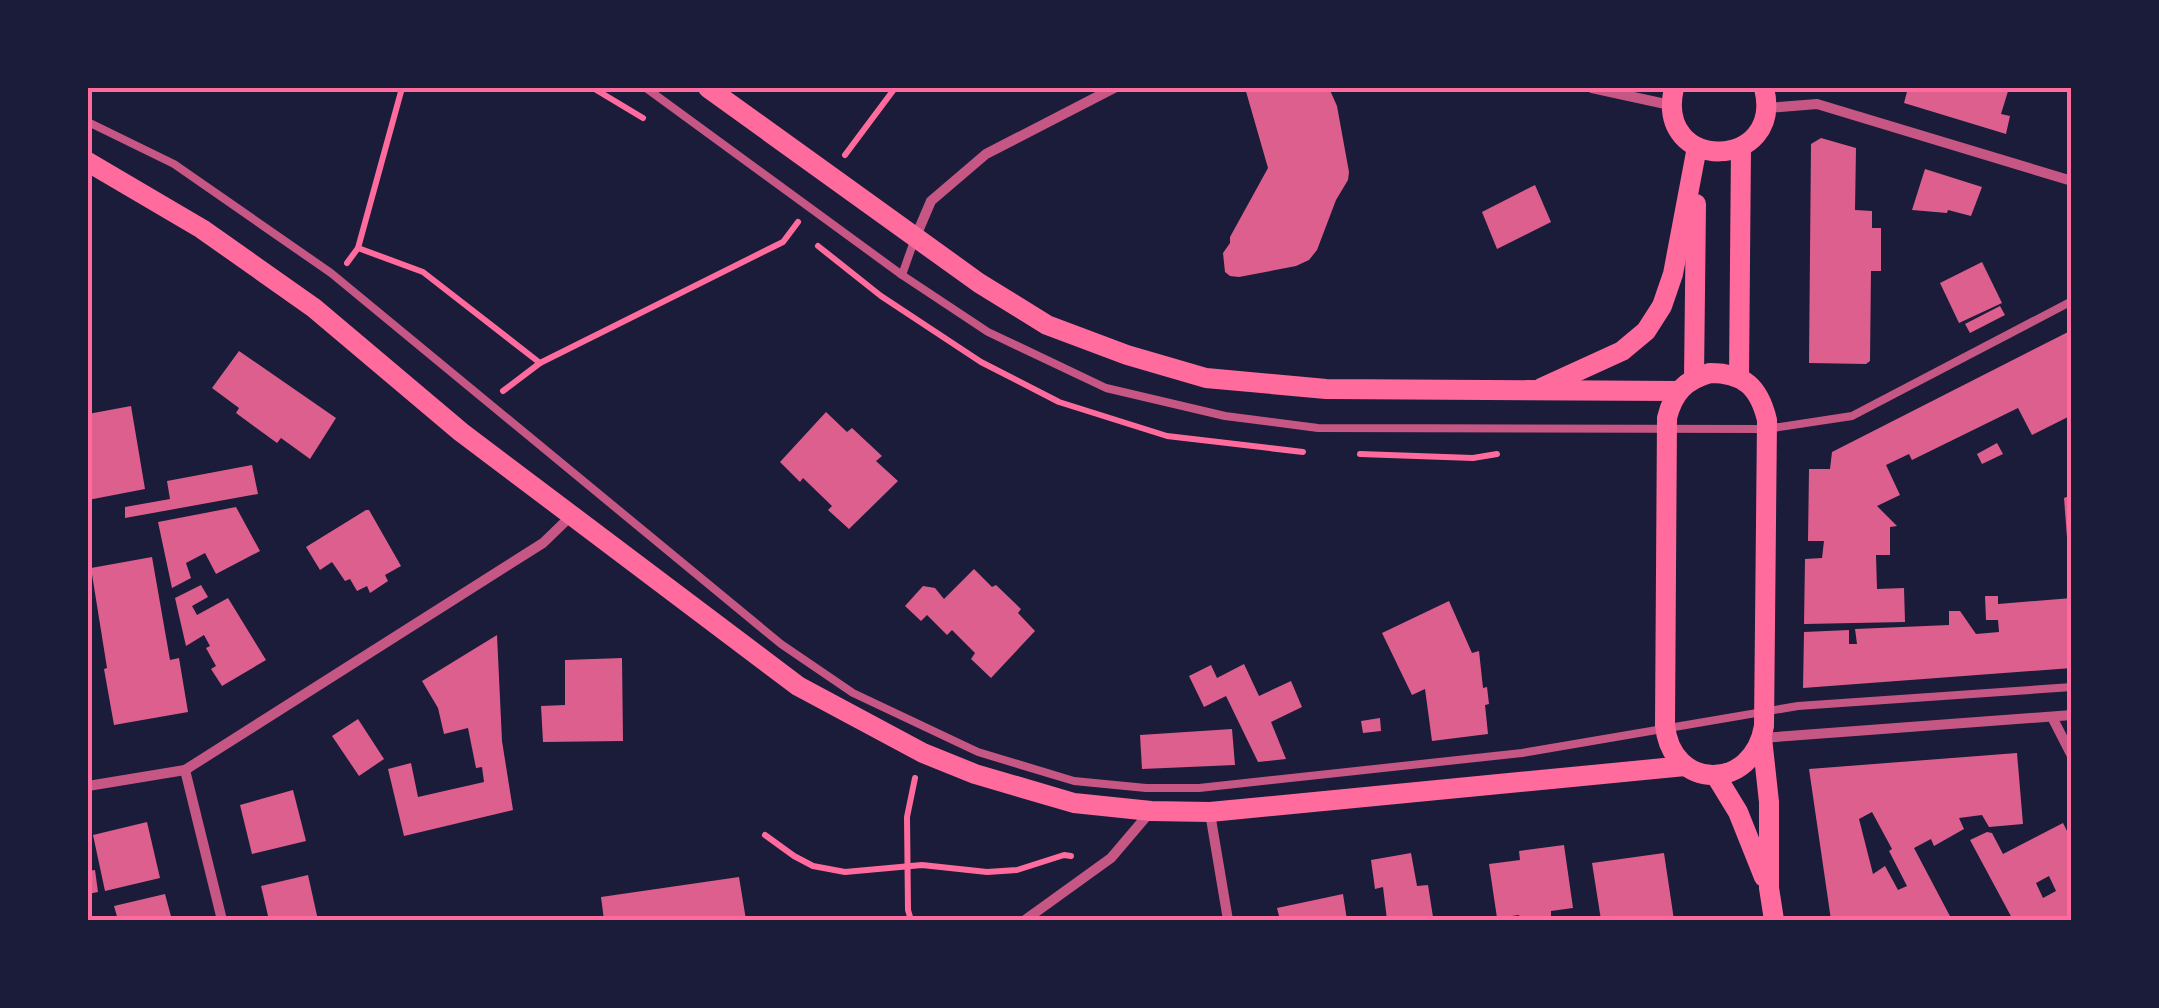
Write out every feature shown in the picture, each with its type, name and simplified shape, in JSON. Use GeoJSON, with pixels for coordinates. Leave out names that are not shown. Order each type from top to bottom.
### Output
{"type":"FeatureCollection","features":[{"type":"Feature","properties":{"kind":"main road"},"geometry":{"type":"LineString","coordinates":[[708,88],[979,283],[1048,325],[1126,356],[1206,378],[1326,390],[1534,391],[1686,384],[1710,373],[1727,373],[1755,390],[1763,404],[1766,429],[1762,738],[1774,920]]}},
{"type":"Feature","properties":{"kind":"main road"},"geometry":{"type":"LineString","coordinates":[[1672,96],[1672,118],[1686,140],[1719,152],[1741,147],[1759,131],[1765,98]]}},
{"type":"Feature","properties":{"kind":"main road"},"geometry":{"type":"LineString","coordinates":[[1534,391],[1622,351],[1646,331],[1662,306],[1673,274],[1697,147]]}},
{"type":"Feature","properties":{"kind":"main road"},"geometry":{"type":"LineString","coordinates":[[1697,147],[1686,384],[1671,402],[1668,428],[1665,729],[1673,754],[1685,766],[1700,774],[1716,776],[1746,764],[1762,738]]}},
{"type":"Feature","properties":{"kind":"main road"},"geometry":{"type":"LineString","coordinates":[[1738,378],[1741,147]]}},
{"type":"Feature","properties":{"kind":"main road"},"geometry":{"type":"LineString","coordinates":[[88,162],[202,230],[314,308],[461,432],[798,686],[923,753],[975,774],[1074,803],[1210,812],[1685,766]]}},
{"type":"Feature","properties":{"kind":"main road"},"geometry":{"type":"LineString","coordinates":[[1716,776],[1738,812],[1769,888]]}},
{"type":"Feature","properties":{"kind":"street"},"geometry":{"type":"LineString","coordinates":[[915,237],[930,201],[986,154],[1114,88]]}},
{"type":"Feature","properties":{"kind":"street"},"geometry":{"type":"LineString","coordinates":[[1592,88],[1672,96]]}},
{"type":"Feature","properties":{"kind":"street"},"geometry":{"type":"LineString","coordinates":[[1765,98],[1817,104],[2072,180]]}},
{"type":"Feature","properties":{"kind":"street"},"geometry":{"type":"LineString","coordinates":[[88,786],[185,770],[543,543],[572,516]]}},
{"type":"Feature","properties":{"kind":"street"},"geometry":{"type":"LineString","coordinates":[[1762,738],[2072,715]]}},
{"type":"Feature","properties":{"kind":"street"},"geometry":{"type":"LineString","coordinates":[[2052,717],[2072,756]]}},
{"type":"Feature","properties":{"kind":"street"},"geometry":{"type":"LineString","coordinates":[[185,770],[222,920]]}},
{"type":"Feature","properties":{"kind":"street"},"geometry":{"type":"LineString","coordinates":[[1025,920],[1111,858],[1151,811]]}},
{"type":"Feature","properties":{"kind":"street"},"geometry":{"type":"LineString","coordinates":[[1210,812],[1228,920]]}},
{"type":"Feature","properties":{"kind":"lane"},"geometry":{"type":"LineString","coordinates":[[646,88],[988,332],[1106,388],[1225,416],[1318,428],[1766,429],[1852,416],[2072,300]]}},
{"type":"Feature","properties":{"kind":"lane"},"geometry":{"type":"LineString","coordinates":[[88,122],[174,164],[336,277],[780,644],[852,693],[978,752],[1074,781],[1199,788],[1522,753],[1798,706],[2072,687]]}},
{"type":"Feature","properties":{"kind":"lane"},"geometry":{"type":"LineString","coordinates":[[902,274],[915,237]]}},
{"type":"Feature","properties":{"kind":"path"},"geometry":{"type":"LineString","coordinates":[[336,277],[358,248],[402,88]]}},
{"type":"Feature","properties":{"kind":"path"},"geometry":{"type":"LineString","coordinates":[[832,177],[895,88]]}},
{"type":"Feature","properties":{"kind":"path"},"geometry":{"type":"LineString","coordinates":[[487,403],[540,363],[783,242],[810,208]]}},
{"type":"Feature","properties":{"kind":"path"},"geometry":{"type":"LineString","coordinates":[[358,248],[423,272],[540,363]]}},
{"type":"Feature","properties":{"kind":"path"},"geometry":{"type":"LineString","coordinates":[[911,920],[906,817],[923,753]]}},
{"type":"Feature","properties":{"kind":"path"},"geometry":{"type":"LineString","coordinates":[[765,835],[813,866],[844,872],[922,864],[987,872],[1017,870],[1064,855],[1111,858]]}},
{"type":"Feature","properties":{"kind":"building"},"geometry":{"type":"Polygon","coordinates":[[[1245,88],[1329,88],[1337,106],[1349,172],[1317,250],[1309,260],[1239,277],[1225,272],[1223,253],[1268,168],[1245,88]]]}},
{"type":"Feature","properties":{"kind":"building"},"geometry":{"type":"Polygon","coordinates":[[[1908,88],[2009,88],[2001,114],[2010,116],[2006,134],[1904,103],[1908,88]]]}},
{"type":"Feature","properties":{"kind":"building"},"geometry":{"type":"Polygon","coordinates":[[[1821,138],[1856,148],[1855,210],[1872,211],[1872,228],[1881,228],[1881,271],[1871,271],[1870,361],[1866,364],[1809,363],[1811,144],[1821,138]]]}},
{"type":"Feature","properties":{"kind":"building"},"geometry":{"type":"Polygon","coordinates":[[[1925,169],[1982,187],[1971,216],[1948,210],[1912,210],[1925,169]]]}},
{"type":"Feature","properties":{"kind":"building"},"geometry":{"type":"Polygon","coordinates":[[[1535,185],[1551,222],[1497,249],[1482,212],[1535,185]]]}},
{"type":"Feature","properties":{"kind":"building"},"geometry":{"type":"Polygon","coordinates":[[[1982,262],[2002,303],[1959,323],[1940,283],[1982,262]]]}},
{"type":"Feature","properties":{"kind":"building"},"geometry":{"type":"Polygon","coordinates":[[[2000,306],[2005,315],[1970,333],[1965,324],[2000,306]]]}},
{"type":"Feature","properties":{"kind":"building"},"geometry":{"type":"Polygon","coordinates":[[[2072,330],[2072,415],[2032,435],[2018,408],[1912,460],[1909,454],[1886,465],[1900,495],[1877,506],[1897,526],[1890,527],[1890,555],[1876,555],[1877,589],[1904,588],[1905,622],[1804,624],[1805,559],[1822,558],[1824,541],[1808,541],[1809,469],[1830,469],[1832,452],[2072,330]]]}},
{"type":"Feature","properties":{"kind":"building"},"geometry":{"type":"Polygon","coordinates":[[[239,351],[336,418],[310,459],[281,438],[277,443],[236,413],[239,408],[212,388],[239,351]]]}},
{"type":"Feature","properties":{"kind":"building"},"geometry":{"type":"Polygon","coordinates":[[[131,406],[145,489],[88,500],[88,414],[131,406]]]}},
{"type":"Feature","properties":{"kind":"building"},"geometry":{"type":"Polygon","coordinates":[[[826,412],[847,432],[852,428],[882,456],[876,461],[898,481],[849,529],[828,510],[832,506],[780,462],[826,412]]]}},
{"type":"Feature","properties":{"kind":"building"},"geometry":{"type":"Polygon","coordinates":[[[1997,443],[2003,454],[1982,464],[1977,454],[1997,443]]]}},
{"type":"Feature","properties":{"kind":"building"},"geometry":{"type":"Polygon","coordinates":[[[252,465],[258,494],[125,518],[125,507],[170,499],[167,481],[252,465]]]}},
{"type":"Feature","properties":{"kind":"building"},"geometry":{"type":"Polygon","coordinates":[[[2072,495],[2072,564],[2069,564],[2064,498],[2072,495]]]}},
{"type":"Feature","properties":{"kind":"building"},"geometry":{"type":"Polygon","coordinates":[[[236,507],[260,551],[216,574],[205,553],[186,563],[191,578],[172,588],[158,522],[236,507]]]}},
{"type":"Feature","properties":{"kind":"building"},"geometry":{"type":"Polygon","coordinates":[[[366,510],[401,566],[385,575],[388,581],[370,593],[367,586],[357,591],[332,562],[320,570],[306,547],[366,510]]]}},
{"type":"Feature","properties":{"kind":"building"},"geometry":{"type":"Polygon","coordinates":[[[152,557],[170,660],[179,658],[188,712],[114,725],[91,568],[152,557]]]}},
{"type":"Feature","properties":{"kind":"building"},"geometry":{"type":"Polygon","coordinates":[[[974,569],[1021,609],[1018,613],[1035,631],[991,678],[971,659],[975,653],[952,630],[947,635],[927,615],[921,621],[905,606],[923,586],[935,588],[944,599],[974,569]]]}},
{"type":"Feature","properties":{"kind":"building"},"geometry":{"type":"Polygon","coordinates":[[[201,585],[208,597],[192,606],[197,615],[228,598],[266,660],[222,686],[211,669],[216,666],[204,635],[186,646],[175,598],[201,585]]]}},
{"type":"Feature","properties":{"kind":"building"},"geometry":{"type":"Polygon","coordinates":[[[1985,596],[1998,596],[1998,604],[2072,598],[2072,668],[1803,688],[1804,632],[1849,630],[1849,644],[1857,644],[1855,629],[1949,625],[1949,611],[1960,611],[1976,634],[1999,632],[1998,620],[1986,620],[1985,596]]]}},
{"type":"Feature","properties":{"kind":"building"},"geometry":{"type":"Polygon","coordinates":[[[1449,601],[1472,653],[1479,651],[1489,704],[1485,705],[1488,734],[1432,741],[1425,689],[1412,695],[1382,633],[1449,601]]]}},
{"type":"Feature","properties":{"kind":"building"},"geometry":{"type":"Polygon","coordinates":[[[497,635],[502,741],[513,810],[404,836],[388,769],[411,763],[418,797],[484,782],[482,767],[476,768],[468,728],[444,734],[438,708],[422,681],[497,635]]]}},
{"type":"Feature","properties":{"kind":"building"},"geometry":{"type":"Polygon","coordinates":[[[622,658],[623,741],[543,742],[541,706],[565,705],[565,660],[622,658]]]}},
{"type":"Feature","properties":{"kind":"building"},"geometry":{"type":"Polygon","coordinates":[[[1244,664],[1259,696],[1291,681],[1302,707],[1271,722],[1286,759],[1258,762],[1226,696],[1204,707],[1189,676],[1211,665],[1217,678],[1244,664]]]}},
{"type":"Feature","properties":{"kind":"building"},"geometry":{"type":"Polygon","coordinates":[[[1380,718],[1381,731],[1363,733],[1361,721],[1380,718]]]}},
{"type":"Feature","properties":{"kind":"building"},"geometry":{"type":"Polygon","coordinates":[[[358,719],[384,759],[359,776],[332,736],[358,719]]]}},
{"type":"Feature","properties":{"kind":"building"},"geometry":{"type":"Polygon","coordinates":[[[1232,729],[1235,765],[1142,769],[1140,735],[1232,729]]]}},
{"type":"Feature","properties":{"kind":"building"},"geometry":{"type":"Polygon","coordinates":[[[2017,753],[2023,824],[1989,827],[1982,815],[1959,818],[1964,829],[1934,846],[1931,839],[1914,848],[1952,920],[1831,920],[1809,769],[2017,753]],[[1872,812],[1859,819],[1873,874],[1885,866],[1898,890],[1907,886],[1889,851],[1892,849],[1872,812]]]}},
{"type":"Feature","properties":{"kind":"building"},"geometry":{"type":"Polygon","coordinates":[[[293,790],[306,841],[252,854],[240,805],[293,790]]]}},
{"type":"Feature","properties":{"kind":"building"},"geometry":{"type":"Polygon","coordinates":[[[147,822],[160,878],[105,891],[93,835],[147,822]]]}},
{"type":"Feature","properties":{"kind":"building"},"geometry":{"type":"Polygon","coordinates":[[[2063,823],[2072,841],[2072,916],[2013,920],[1970,840],[1992,833],[2003,854],[2063,823]],[[2049,876],[2036,883],[2043,898],[2056,891],[2049,876]]]}},
{"type":"Feature","properties":{"kind":"building"},"geometry":{"type":"Polygon","coordinates":[[[1564,845],[1573,908],[1551,911],[1551,919],[1520,920],[1519,915],[1497,918],[1489,864],[1520,860],[1519,851],[1564,845]]]}},
{"type":"Feature","properties":{"kind":"building"},"geometry":{"type":"Polygon","coordinates":[[[1411,853],[1417,886],[1428,885],[1433,917],[1387,920],[1383,887],[1375,889],[1371,860],[1411,853]]]}},
{"type":"Feature","properties":{"kind":"building"},"geometry":{"type":"Polygon","coordinates":[[[1664,853],[1674,920],[1601,920],[1592,863],[1664,853]]]}},
{"type":"Feature","properties":{"kind":"building"},"geometry":{"type":"Polygon","coordinates":[[[95,870],[98,892],[88,894],[88,871],[95,870]]]}},
{"type":"Feature","properties":{"kind":"building"},"geometry":{"type":"Polygon","coordinates":[[[308,875],[318,920],[269,920],[261,886],[308,875]]]}},
{"type":"Feature","properties":{"kind":"building"},"geometry":{"type":"Polygon","coordinates":[[[739,877],[746,920],[604,920],[601,897],[739,877]]]}},
{"type":"Feature","properties":{"kind":"building"},"geometry":{"type":"Polygon","coordinates":[[[165,894],[172,920],[118,920],[114,906],[165,894]]]}},
{"type":"Feature","properties":{"kind":"building"},"geometry":{"type":"Polygon","coordinates":[[[1343,894],[1347,920],[1280,920],[1277,908],[1343,894]]]}}]}
